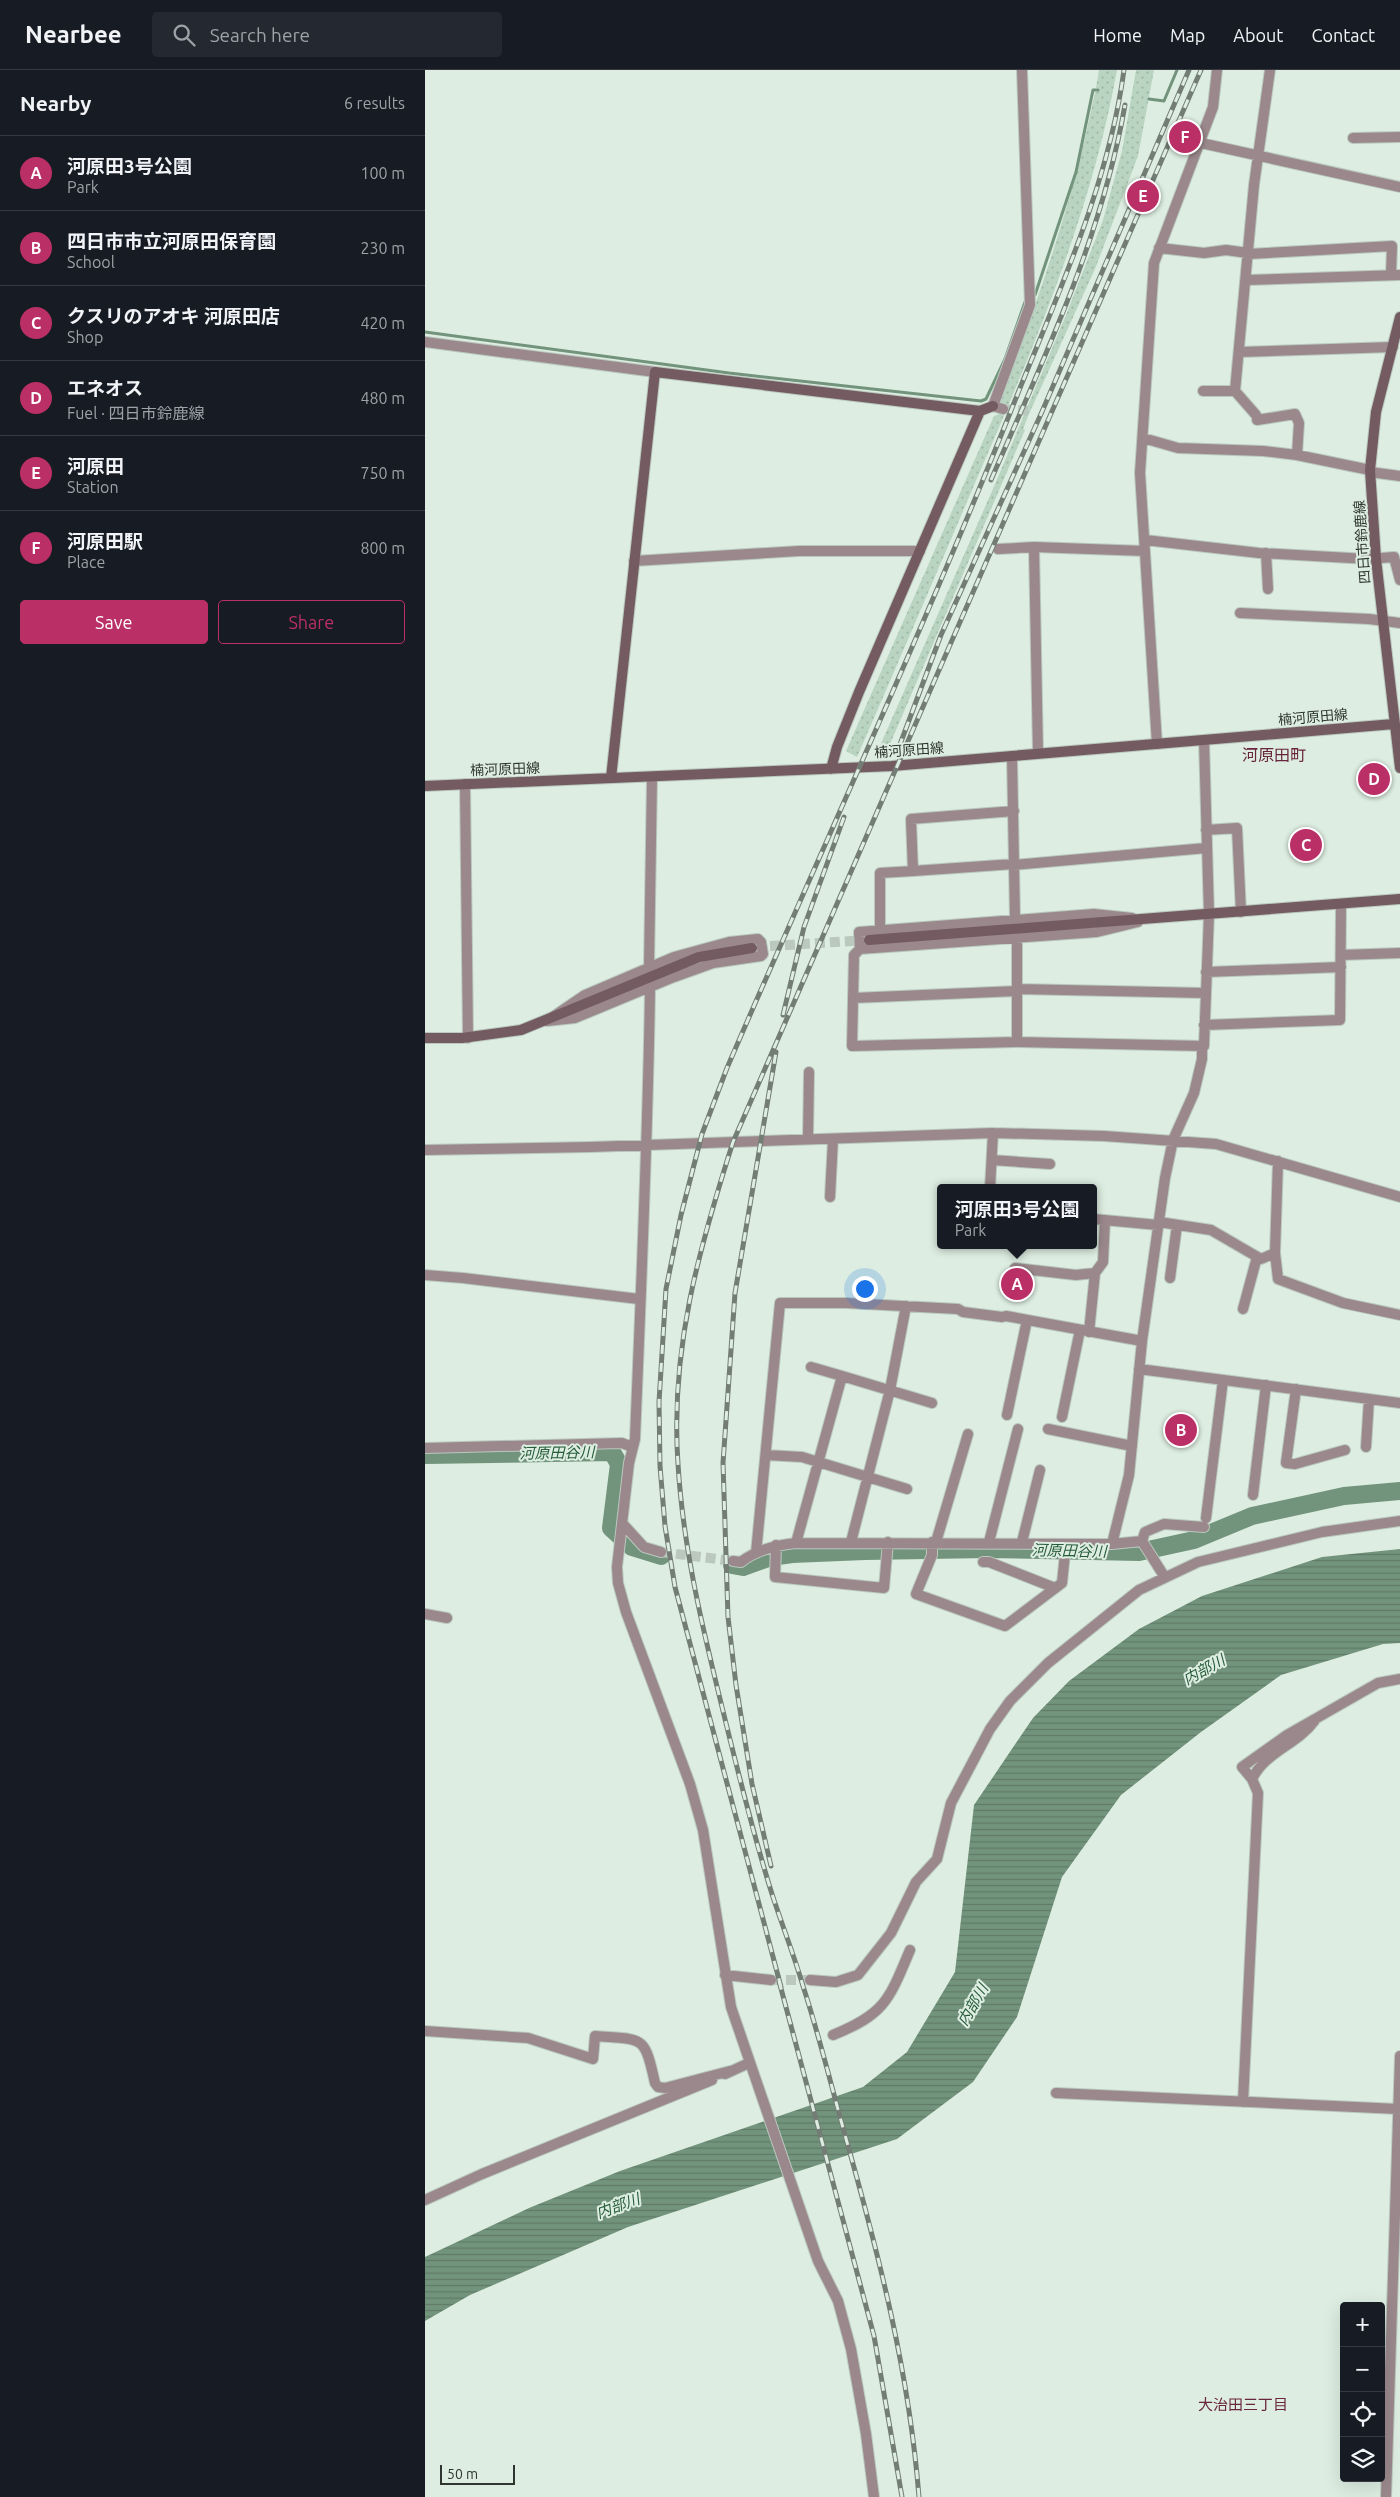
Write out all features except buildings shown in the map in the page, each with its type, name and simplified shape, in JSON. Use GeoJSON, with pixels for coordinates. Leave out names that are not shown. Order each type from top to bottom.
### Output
{"type":"FeatureCollection","features":[{"type":"Feature","properties":{"kind":"street"},"geometry":{"type":"LineString","coordinates":[[425,342],[980,412],[998,407],[1030,305],[1022,70]]}},
{"type":"Feature","properties":{"kind":"street"},"geometry":{"type":"LineString","coordinates":[[1157,744],[1140,473],[1155,263],[1213,107],[1217,70]]}},
{"type":"Feature","properties":{"kind":"street"},"geometry":{"type":"LineString","coordinates":[[1270,70],[1257,156],[1247,280],[1235,391],[1256,418],[1295,414],[1299,423],[1297,455]]}},
{"type":"Feature","properties":{"kind":"street"},"geometry":{"type":"LineString","coordinates":[[1353,138],[1400,137]]}},
{"type":"Feature","properties":{"kind":"street"},"geometry":{"type":"LineString","coordinates":[[1201,142],[1400,187]]}},
{"type":"Feature","properties":{"kind":"street"},"geometry":{"type":"LineString","coordinates":[[1159,248],[1204,253],[1227,250],[1248,254],[1392,246],[1396,275],[1247,280]]}},
{"type":"Feature","properties":{"kind":"street","name":"四日市鈴鹿線"},"geometry":{"type":"LineString","coordinates":[[1400,317],[1376,412],[1370,471],[1376,559],[1397,723],[1400,768]]}},
{"type":"Feature","properties":{"kind":"street"},"geometry":{"type":"LineString","coordinates":[[1240,352],[1393,346]]}},
{"type":"Feature","properties":{"kind":"street"},"geometry":{"type":"LineString","coordinates":[[611,778],[655,372]]}},
{"type":"Feature","properties":{"kind":"street"},"geometry":{"type":"LineString","coordinates":[[1203,391],[1235,391]]}},
{"type":"Feature","properties":{"kind":"street"},"geometry":{"type":"LineString","coordinates":[[831,770],[837,747],[859,692],[980,412]]}},
{"type":"Feature","properties":{"kind":"street"},"geometry":{"type":"LineString","coordinates":[[1143,438],[1178,448],[1263,451],[1297,455],[1400,476]]}},
{"type":"Feature","properties":{"kind":"street"},"geometry":{"type":"LineString","coordinates":[[999,549],[1145,546],[1376,559],[1397,557],[1400,580]]}},
{"type":"Feature","properties":{"kind":"street"},"geometry":{"type":"LineString","coordinates":[[1034,547],[1038,753]]}},
{"type":"Feature","properties":{"kind":"street"},"geometry":{"type":"LineString","coordinates":[[634,561],[799,551],[920,551]]}},
{"type":"Feature","properties":{"kind":"street"},"geometry":{"type":"LineString","coordinates":[[1266,553],[1268,589]]}},
{"type":"Feature","properties":{"kind":"street"},"geometry":{"type":"LineString","coordinates":[[1240,613],[1400,623]]}},
{"type":"Feature","properties":{"kind":"street","name":"楠河原田線"},"geometry":{"type":"LineString","coordinates":[[425,786],[831,770],[1397,723]]}},
{"type":"Feature","properties":{"kind":"street"},"geometry":{"type":"LineString","coordinates":[[1112,1544],[1129,1475],[1142,1341],[1158,1224],[1173,1140],[1194,1093],[1202,1059],[1209,914],[1204,740]]}},
{"type":"Feature","properties":{"kind":"street"},"geometry":{"type":"LineString","coordinates":[[1012,756],[1015,920]]}},
{"type":"Feature","properties":{"kind":"street"},"geometry":{"type":"LineString","coordinates":[[649,968],[652,777]]}},
{"type":"Feature","properties":{"kind":"street"},"geometry":{"type":"LineString","coordinates":[[465,784],[468,1038]]}},
{"type":"Feature","properties":{"kind":"street"},"geometry":{"type":"LineString","coordinates":[[913,871],[911,819],[1013,811]]}},
{"type":"Feature","properties":{"kind":"street"},"geometry":{"type":"LineString","coordinates":[[1206,830],[1237,828],[1241,912]]}},
{"type":"Feature","properties":{"kind":"street"},"geometry":{"type":"LineString","coordinates":[[880,930],[880,873],[1206,848]]}},
{"type":"Feature","properties":{"kind":"street"},"geometry":{"type":"LineString","coordinates":[[869,940],[1400,900]]}},
{"type":"Feature","properties":{"kind":"street"},"geometry":{"type":"LineString","coordinates":[[1204,1025],[1340,1020],[1341,904]]}},
{"type":"Feature","properties":{"kind":"street"},"geometry":{"type":"LineString","coordinates":[[860,950],[859,932],[1094,914],[1145,920]]}},
{"type":"Feature","properties":{"kind":"street"},"geometry":{"type":"LineString","coordinates":[[1145,920],[1097,932],[860,950],[854,955],[852,1046],[1017,1042],[1202,1046]]}},
{"type":"Feature","properties":{"kind":"street"},"geometry":{"type":"LineString","coordinates":[[1017,938],[1017,1042]]}},
{"type":"Feature","properties":{"kind":"street"},"geometry":{"type":"LineString","coordinates":[[758,939],[761,942],[763,954],[761,956],[713,963],[575,1018],[547,1021],[585,995],[674,957],[729,942],[758,939]]}},
{"type":"Feature","properties":{"kind":"street"},"geometry":{"type":"LineString","coordinates":[[425,1038],[468,1038],[521,1030],[547,1021],[699,957],[753,948]]}},
{"type":"Feature","properties":{"kind":"street"},"geometry":{"type":"LineString","coordinates":[[1341,955],[1400,953]]}},
{"type":"Feature","properties":{"kind":"street"},"geometry":{"type":"LineString","coordinates":[[1206,972],[1341,967]]}},
{"type":"Feature","properties":{"kind":"street"},"geometry":{"type":"LineString","coordinates":[[650,988],[648,1144],[639,1299],[635,1439],[632,1447],[617,1567],[618,1583],[626,1612],[690,1784],[703,1830],[731,2007],[818,2261],[837,2301],[851,2349],[866,2434],[874,2497]]}},
{"type":"Feature","properties":{"kind":"street"},"geometry":{"type":"LineString","coordinates":[[853,998],[1017,990],[1205,993]]}},
{"type":"Feature","properties":{"kind":"street"},"geometry":{"type":"LineString","coordinates":[[808,1140],[809,1072]]}},
{"type":"Feature","properties":{"kind":"street"},"geometry":{"type":"LineString","coordinates":[[425,1150],[993,1133],[1173,1140],[1216,1144],[1400,1197]]}},
{"type":"Feature","properties":{"kind":"street"},"geometry":{"type":"LineString","coordinates":[[990,1184],[993,1133]]}},
{"type":"Feature","properties":{"kind":"street"},"geometry":{"type":"LineString","coordinates":[[830,1197],[833,1138]]}},
{"type":"Feature","properties":{"kind":"street"},"geometry":{"type":"LineString","coordinates":[[992,1160],[1050,1164]]}},
{"type":"Feature","properties":{"kind":"street"},"geometry":{"type":"LineString","coordinates":[[1278,1161],[1275,1253],[1279,1278],[1343,1303],[1400,1315]]}},
{"type":"Feature","properties":{"kind":"street"},"geometry":{"type":"LineString","coordinates":[[1097,1219],[1177,1225],[1211,1230],[1261,1259],[1275,1253]]}},
{"type":"Feature","properties":{"kind":"street"},"geometry":{"type":"LineString","coordinates":[[1062,1417],[1084,1331],[1095,1273],[1103,1262],[1105,1220]]}},
{"type":"Feature","properties":{"kind":"street"},"geometry":{"type":"LineString","coordinates":[[1170,1278],[1177,1225]]}},
{"type":"Feature","properties":{"kind":"street"},"geometry":{"type":"LineString","coordinates":[[1243,1309],[1257,1257]]}},
{"type":"Feature","properties":{"kind":"street"},"geometry":{"type":"LineString","coordinates":[[1015,1268],[1076,1275],[1095,1273]]}},
{"type":"Feature","properties":{"kind":"street"},"geometry":{"type":"LineString","coordinates":[[425,1275],[639,1299]]}},
{"type":"Feature","properties":{"kind":"street"},"geometry":{"type":"LineString","coordinates":[[756,1553],[779,1303],[846,1303],[958,1309],[963,1312],[1006,1316],[1142,1341]]}},
{"type":"Feature","properties":{"kind":"street"},"geometry":{"type":"LineString","coordinates":[[851,1542],[890,1390],[906,1306]]}},
{"type":"Feature","properties":{"kind":"street"},"geometry":{"type":"LineString","coordinates":[[1007,1415],[1027,1320]]}},
{"type":"Feature","properties":{"kind":"street"},"geometry":{"type":"LineString","coordinates":[[811,1366],[932,1403]]}},
{"type":"Feature","properties":{"kind":"street"},"geometry":{"type":"LineString","coordinates":[[1139,1368],[1400,1403]]}},
{"type":"Feature","properties":{"kind":"street"},"geometry":{"type":"LineString","coordinates":[[796,1543],[842,1376]]}},
{"type":"Feature","properties":{"kind":"street"},"geometry":{"type":"LineString","coordinates":[[1164,1576],[1144,1544],[1145,1532],[1164,1524],[1205,1522],[1223,1380]]}},
{"type":"Feature","properties":{"kind":"street"},"geometry":{"type":"LineString","coordinates":[[1253,1494],[1266,1385]]}},
{"type":"Feature","properties":{"kind":"street"},"geometry":{"type":"LineString","coordinates":[[1295,1389],[1286,1463],[1295,1464],[1345,1450]]}},
{"type":"Feature","properties":{"kind":"street"},"geometry":{"type":"LineString","coordinates":[[1366,1447],[1369,1399]]}},
{"type":"Feature","properties":{"kind":"street"},"geometry":{"type":"LineString","coordinates":[[989,1542],[1019,1429]]}},
{"type":"Feature","properties":{"kind":"street"},"geometry":{"type":"LineString","coordinates":[[1048,1429],[1132,1446]]}},
{"type":"Feature","properties":{"kind":"street"},"geometry":{"type":"LineString","coordinates":[[968,1434],[916,1594],[1005,1626],[1062,1583],[1065,1546]]}},
{"type":"Feature","properties":{"kind":"street"},"geometry":{"type":"LineString","coordinates":[[425,1448],[622,1443],[632,1447]]}},
{"type":"Feature","properties":{"kind":"street"},"geometry":{"type":"LineString","coordinates":[[766,1455],[802,1457],[819,1461],[907,1489]]}},
{"type":"Feature","properties":{"kind":"street"},"geometry":{"type":"LineString","coordinates":[[1022,1542],[1040,1470]]}},
{"type":"Feature","properties":{"kind":"street"},"geometry":{"type":"LineString","coordinates":[[810,1980],[836,1982],[858,1975],[891,1933],[917,1882],[937,1859],[951,1803],[990,1729],[1010,1701],[1048,1663],[1139,1590],[1164,1576],[1198,1562],[1322,1532],[1400,1521]]}},
{"type":"Feature","properties":{"kind":"street"},"geometry":{"type":"LineString","coordinates":[[623,1527],[644,1547],[661,1552]]}},
{"type":"Feature","properties":{"kind":"street"},"geometry":{"type":"LineString","coordinates":[[733,1561],[741,1562],[756,1553],[776,1553],[796,1543],[851,1542],[888,1548],[989,1542],[1022,1542],[1065,1546],[1144,1544]]}},
{"type":"Feature","properties":{"kind":"street"},"geometry":{"type":"LineString","coordinates":[[776,1553],[775,1577],[884,1588],[888,1548]]}},
{"type":"Feature","properties":{"kind":"street"},"geometry":{"type":"LineString","coordinates":[[983,1562],[989,1562],[1055,1588]]}},
{"type":"Feature","properties":{"kind":"street"},"geometry":{"type":"LineString","coordinates":[[425,1614],[447,1618]]}},
{"type":"Feature","properties":{"kind":"street"},"geometry":{"type":"LineString","coordinates":[[1243,2102],[1258,1793],[1252,1779],[1258,1767],[1267,1757],[1307,1731],[1315,1720],[1378,1683],[1400,1679]]}},
{"type":"Feature","properties":{"kind":"street"},"geometry":{"type":"LineString","coordinates":[[833,2035],[860,2024],[875,2014],[889,1996],[910,1950]]}},
{"type":"Feature","properties":{"kind":"street"},"geometry":{"type":"LineString","coordinates":[[725,1975],[771,1980]]}},
{"type":"Feature","properties":{"kind":"street"},"geometry":{"type":"LineString","coordinates":[[425,2031],[528,2038],[593,2059],[595,2036],[629,2038],[641,2042],[648,2051],[655,2083],[658,2087],[665,2088],[730,2071]]}},
{"type":"Feature","properties":{"kind":"street"},"geometry":{"type":"LineString","coordinates":[[1386,2497],[1400,2056]]}},
{"type":"Feature","properties":{"kind":"street"},"geometry":{"type":"LineString","coordinates":[[425,2200],[569,2138],[670,2099],[749,2062]]}},
{"type":"Feature","properties":{"kind":"street"},"geometry":{"type":"LineString","coordinates":[[1055,2093],[1243,2102],[1399,2115]]}},
{"type":"Feature","properties":{"kind":"green space"},"geometry":{"type":"Polygon","coordinates":[[[1099,70],[1117,70],[1093,173],[1061,273],[1002,421],[857,757],[846,751],[994,416],[999,414],[1001,409],[999,404],[1041,289],[1065,212],[1095,92],[1097,92],[1098,88],[1096,88],[1099,70]]]}},
{"type":"Feature","properties":{"kind":"green space"},"geometry":{"type":"Polygon","coordinates":[[[1136,70],[1154,70],[1138,156],[1095,269],[1029,414],[1023,429],[1025,430],[884,758],[876,755],[996,482],[1066,315],[1103,220],[1122,151],[1136,70]]]}},
{"type":"Feature","properties":{"kind":"green space"},"geometry":{"type":"Polygon","coordinates":[[[1011,1271],[1022,1271],[1026,1275],[1028,1296],[1006,1293],[1011,1271]]]}},
{"type":"Feature","properties":{"kind":"water","name":"内部川"},"geometry":{"type":"Polygon","coordinates":[[[1400,1549],[1400,1643],[1383,1644],[1281,1675],[1201,1732],[1121,1795],[1062,1877],[1017,2017],[973,2082],[897,2139],[628,2227],[470,2295],[425,2321],[425,2257],[529,2208],[620,2171],[863,2087],[907,2052],[955,1972],[974,1805],[1033,1718],[1069,1681],[1139,1629],[1202,1596],[1322,1557],[1400,1549]]]}},
{"type":"Feature","properties":{"kind":"waterway"},"geometry":{"type":"LineString","coordinates":[[1149,99],[1164,101],[1177,70]]}},
{"type":"Feature","properties":{"kind":"waterway"},"geometry":{"type":"LineString","coordinates":[[1035,295],[1076,172],[1093,90],[1098,90]]}},
{"type":"Feature","properties":{"kind":"waterway"},"geometry":{"type":"LineString","coordinates":[[425,332],[729,373],[981,401],[986,399],[1005,359],[1025,302]]}},
{"type":"Feature","properties":{"kind":"waterway","name":"河原田谷川"},"geometry":{"type":"LineString","coordinates":[[425,1455],[612,1452],[619,1464],[611,1528],[632,1547],[661,1556]]}},
{"type":"Feature","properties":{"kind":"waterway","name":"河原田谷川"},"geometry":{"type":"LineString","coordinates":[[732,1565],[743,1567],[771,1557],[792,1554],[865,1551],[989,1549],[1139,1552],[1194,1540],[1252,1516],[1344,1496],[1400,1491]]}},
{"type":"Feature","properties":{"kind":"tunnel"},"geometry":{"type":"LineString","coordinates":[[1003,409],[1030,411]]}},
{"type":"Feature","properties":{"kind":"tunnel"},"geometry":{"type":"LineString","coordinates":[[755,947],[868,940]]}},
{"type":"Feature","properties":{"kind":"tunnel"},"geometry":{"type":"LineString","coordinates":[[661,1552],[733,1561]]}},
{"type":"Feature","properties":{"kind":"tunnel"},"geometry":{"type":"LineString","coordinates":[[771,1980],[810,1980]]}},
{"type":"Feature","properties":{"kind":"railway"},"geometry":{"type":"LineString","coordinates":[[781,1987],[675,1587],[665,1526],[660,1466],[659,1402],[666,1289],[681,1215],[702,1134],[727,1068],[948,563],[1066,275],[1095,194],[1107,153],[1117,112],[1124,70]]}},
{"type":"Feature","properties":{"kind":"railway"},"geometry":{"type":"LineString","coordinates":[[899,747],[941,635],[1041,414],[1189,70]]}},
{"type":"Feature","properties":{"kind":"railway"},"geometry":{"type":"LineString","coordinates":[[919,2497],[908,2404],[881,2269],[814,2023],[752,1826],[701,1619],[684,1527],[678,1464],[678,1380],[690,1300],[699,1261],[733,1142],[1201,70]]}},
{"type":"Feature","properties":{"kind":"railway"},"geometry":{"type":"LineString","coordinates":[[991,480],[1051,343],[1086,249],[1102,202],[1115,154],[1125,105]]}},
{"type":"Feature","properties":{"kind":"railway"},"geometry":{"type":"LineString","coordinates":[[783,1015],[804,927],[844,817]]}},
{"type":"Feature","properties":{"kind":"railway"},"geometry":{"type":"LineString","coordinates":[[771,1866],[752,1784],[736,1685],[728,1617],[723,1463],[735,1293],[776,1052]]}},
{"type":"Feature","properties":{"kind":"railway"},"geometry":{"type":"LineString","coordinates":[[779,1981],[874,2336],[902,2497]]}},
{"type":"Feature","properties":{"kind":"place","name":"河原田駅"},"geometry":{"type":"Point","coordinates":[1185,137]}},
{"type":"Feature","properties":{"kind":"place","name":"河原田"},"geometry":{"type":"Point","coordinates":[1143,196]}},
{"type":"Feature","properties":{"kind":"place","name":"エネオス"},"geometry":{"type":"Point","coordinates":[1374,779]}},
{"type":"Feature","properties":{"kind":"place","name":"クスリのアオキ 河原田店"},"geometry":{"type":"Point","coordinates":[1306,845]}},
{"type":"Feature","properties":{"kind":"place","name":"河原田3号公園"},"geometry":{"type":"Point","coordinates":[1017,1284]}},
{"type":"Feature","properties":{"kind":"place","name":"四日市市立河原田保育園"},"geometry":{"type":"Point","coordinates":[1181,1430]}},
{"type":"Feature","properties":{"kind":"district","name":"河原田町"},"geometry":{"type":"Point","coordinates":[1274,755]}},
{"type":"Feature","properties":{"kind":"district","name":"大治田三丁目"},"geometry":{"type":"Point","coordinates":[1243,2405]}}]}
